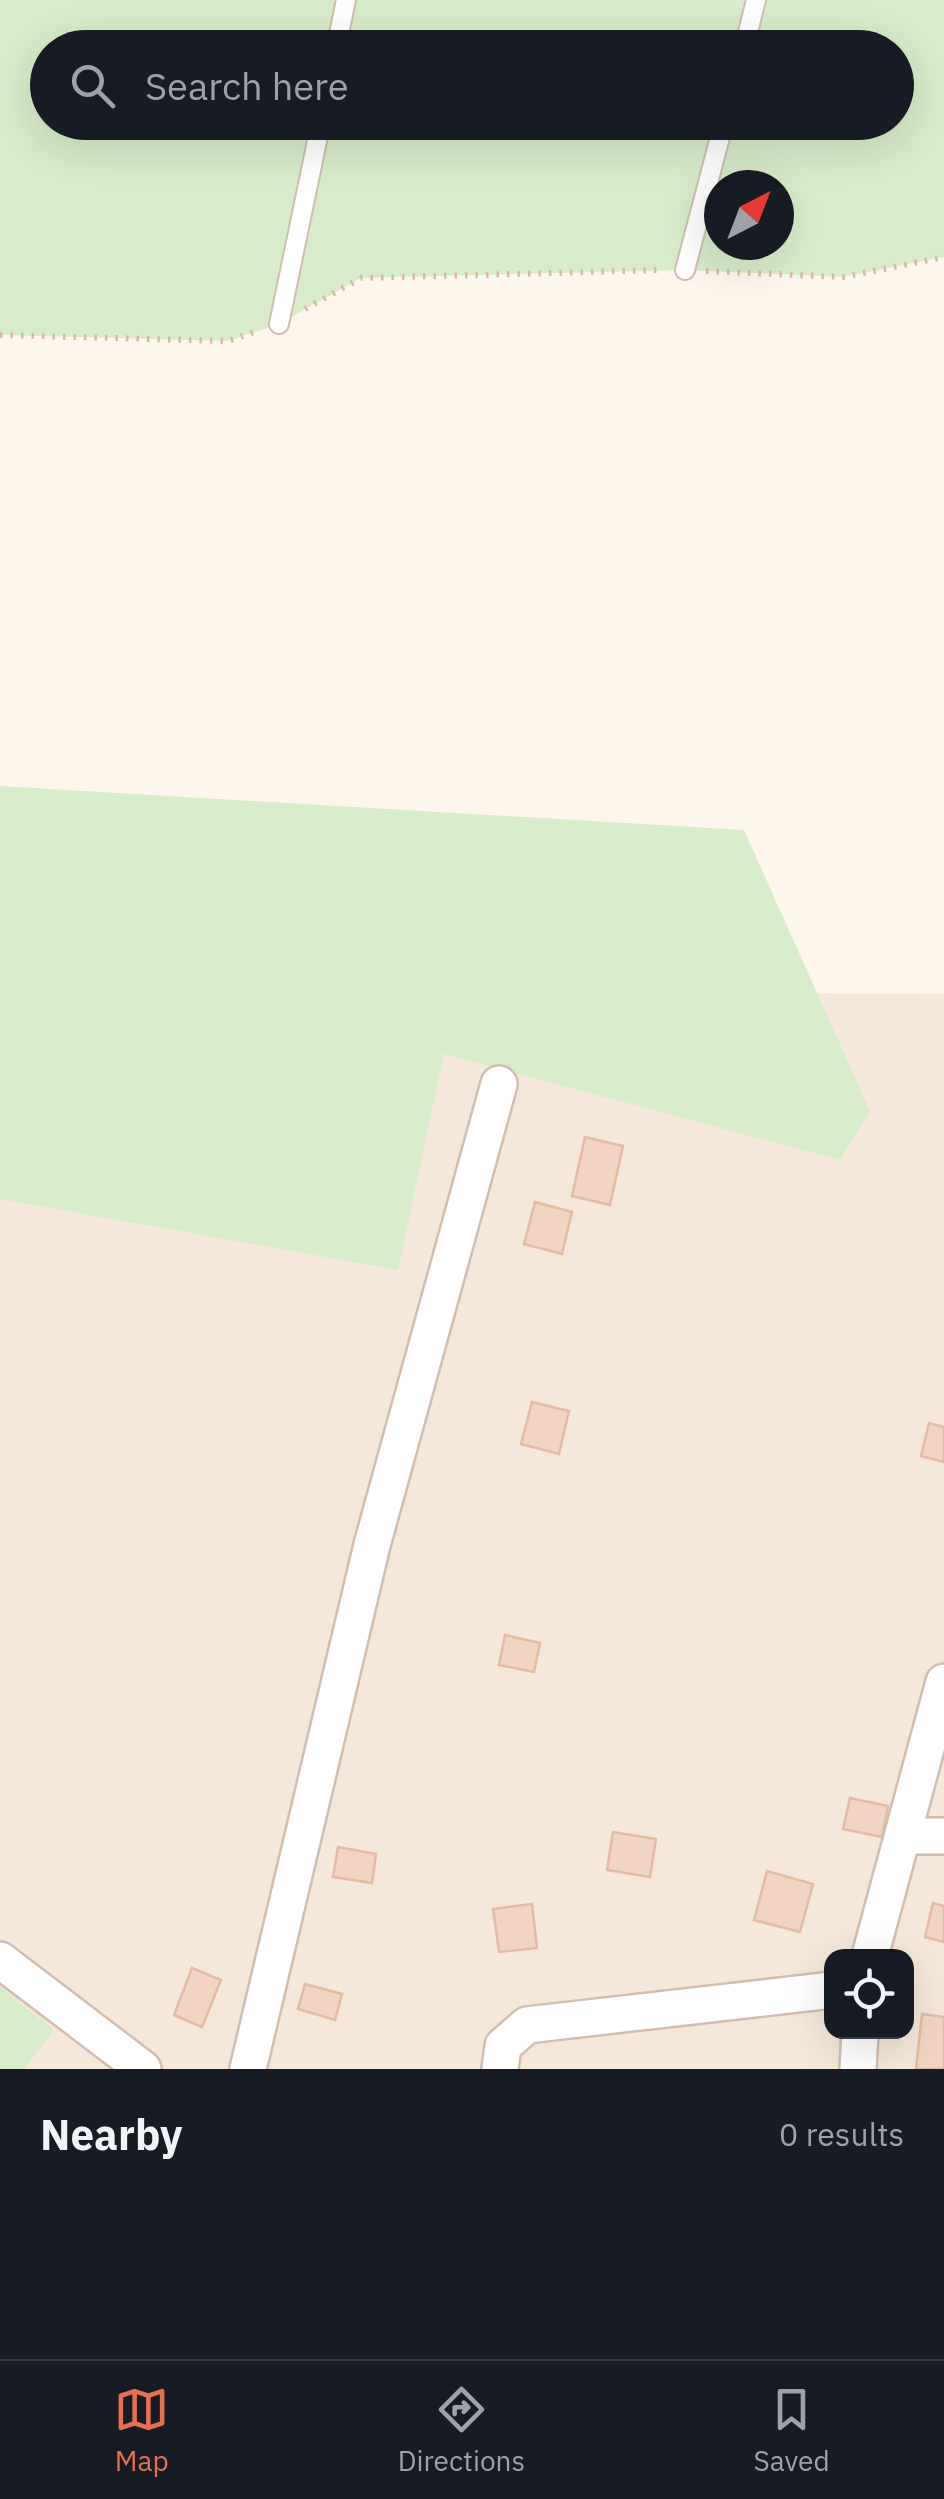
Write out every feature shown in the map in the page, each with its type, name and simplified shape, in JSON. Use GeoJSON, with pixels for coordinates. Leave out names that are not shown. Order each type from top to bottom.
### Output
{"type":"FeatureCollection","features":[{"type":"Feature","properties":{"kind":"street"},"geometry":{"type":"LineString","coordinates":[[248,2069],[372,1545],[499,1084]]}},
{"type":"Feature","properties":{"kind":"street"},"geometry":{"type":"LineString","coordinates":[[872,1949],[944,1682]]}},
{"type":"Feature","properties":{"kind":"street"},"geometry":{"type":"LineString","coordinates":[[904,1836],[944,1836]]}},
{"type":"Feature","properties":{"kind":"street"},"geometry":{"type":"LineString","coordinates":[[0,1960],[142,2069]]}},
{"type":"Feature","properties":{"kind":"street"},"geometry":{"type":"LineString","coordinates":[[500,2069],[503,2046],[527,2026],[824,1991]]}},
{"type":"Feature","properties":{"kind":"street"},"geometry":{"type":"LineString","coordinates":[[858,2069],[860,2039]]}},
{"type":"Feature","properties":{"kind":"lane"},"geometry":{"type":"LineString","coordinates":[[340,30],[346,0]]}},
{"type":"Feature","properties":{"kind":"lane"},"geometry":{"type":"LineString","coordinates":[[748,30],[756,0]]}},
{"type":"Feature","properties":{"kind":"lane"},"geometry":{"type":"LineString","coordinates":[[279,324],[316,140]]}},
{"type":"Feature","properties":{"kind":"lane"},"geometry":{"type":"LineString","coordinates":[[686,270],[719,140]]}},
{"type":"Feature","properties":{"kind":"path"},"geometry":{"type":"LineString","coordinates":[[0,334],[228,341],[279,324],[361,278],[686,270],[843,277],[944,257]]}},
{"type":"Feature","properties":{"kind":"shaded area"},"geometry":{"type":"Polygon","coordinates":[[[0,960],[532,991],[944,994],[944,2069],[0,2069],[0,960]]]}},
{"type":"Feature","properties":{"kind":"green space"},"geometry":{"type":"Polygon","coordinates":[[[0,0],[944,0],[944,257],[843,277],[685,270],[361,278],[279,324],[228,341],[0,335],[0,0]]]}},
{"type":"Feature","properties":{"kind":"green space"},"geometry":{"type":"Polygon","coordinates":[[[0,786],[744,830],[870,1111],[840,1160],[444,1054],[398,1270],[0,1199],[0,786]]]}},
{"type":"Feature","properties":{"kind":"green space"},"geometry":{"type":"Polygon","coordinates":[[[0,1987],[54,2030],[24,2069],[0,2069],[0,1987]]]}},
{"type":"Feature","properties":{"kind":"building"},"geometry":{"type":"Polygon","coordinates":[[[585,1137],[623,1146],[610,1205],[572,1196],[585,1137]]]}},
{"type":"Feature","properties":{"kind":"building"},"geometry":{"type":"Polygon","coordinates":[[[535,1202],[572,1212],[562,1254],[524,1244],[535,1202]]]}},
{"type":"Feature","properties":{"kind":"building"},"geometry":{"type":"Polygon","coordinates":[[[532,1402],[569,1411],[559,1454],[521,1444],[532,1402]]]}},
{"type":"Feature","properties":{"kind":"building"},"geometry":{"type":"Polygon","coordinates":[[[929,1423],[944,1427],[944,1462],[921,1456],[929,1423]]]}},
{"type":"Feature","properties":{"kind":"building"},"geometry":{"type":"Polygon","coordinates":[[[505,1635],[540,1643],[534,1672],[499,1665],[505,1635]]]}},
{"type":"Feature","properties":{"kind":"building"},"geometry":{"type":"Polygon","coordinates":[[[850,1798],[888,1806],[882,1837],[843,1829],[850,1798]]]}},
{"type":"Feature","properties":{"kind":"building"},"geometry":{"type":"Polygon","coordinates":[[[613,1832],[656,1839],[650,1877],[607,1870],[613,1832]]]}},
{"type":"Feature","properties":{"kind":"building"},"geometry":{"type":"Polygon","coordinates":[[[338,1847],[376,1854],[372,1883],[333,1877],[338,1847]]]}},
{"type":"Feature","properties":{"kind":"building"},"geometry":{"type":"Polygon","coordinates":[[[767,1871],[813,1884],[800,1932],[754,1920],[767,1871]]]}},
{"type":"Feature","properties":{"kind":"building"},"geometry":{"type":"Polygon","coordinates":[[[933,1903],[944,1906],[944,1942],[925,1937],[933,1903]]]}},
{"type":"Feature","properties":{"kind":"building"},"geometry":{"type":"Polygon","coordinates":[[[532,1904],[537,1948],[499,1952],[493,1909],[532,1904]]]}},
{"type":"Feature","properties":{"kind":"building"},"geometry":{"type":"Polygon","coordinates":[[[192,1968],[221,1980],[202,2027],[174,2015],[192,1968]]]}},
{"type":"Feature","properties":{"kind":"building"},"geometry":{"type":"Polygon","coordinates":[[[305,1984],[342,1994],[335,2020],[298,2009],[305,1984]]]}},
{"type":"Feature","properties":{"kind":"building"},"geometry":{"type":"Polygon","coordinates":[[[922,2014],[944,2017],[944,2069],[916,2069],[922,2014]]]}}]}
